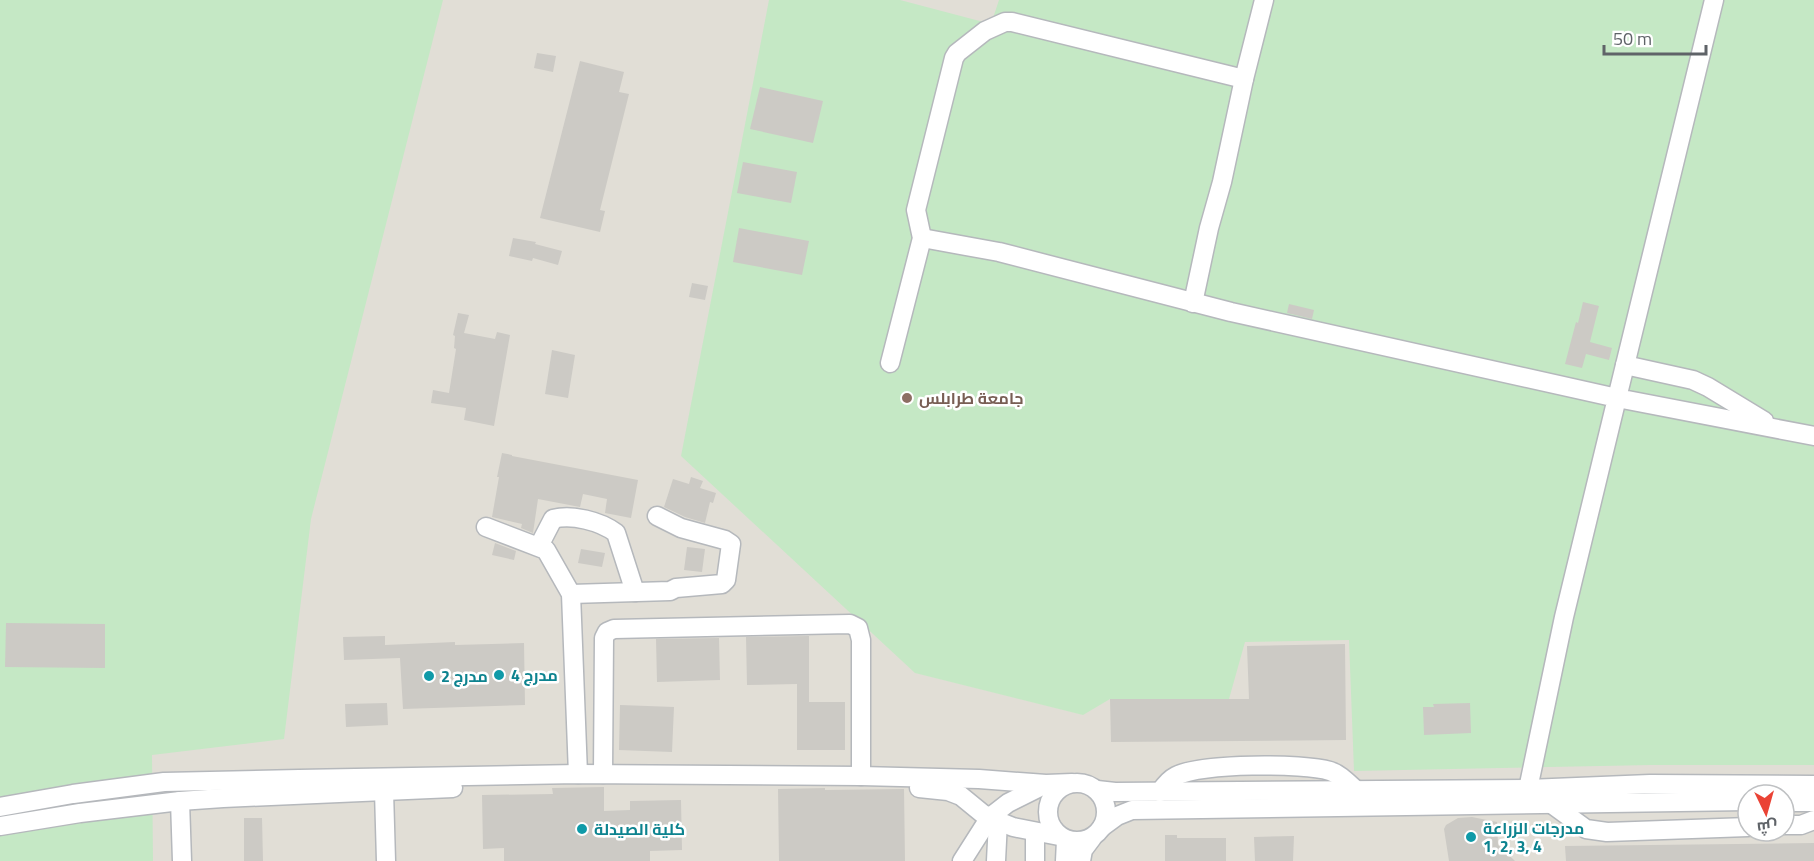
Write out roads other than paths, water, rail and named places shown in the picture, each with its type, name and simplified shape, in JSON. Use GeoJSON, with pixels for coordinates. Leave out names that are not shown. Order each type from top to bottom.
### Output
{"type":"FeatureCollection","features":[{"type":"Feature","properties":{"kind":"street"},"geometry":{"type":"LineString","coordinates":[[1192,303],[1264,0]]}},
{"type":"Feature","properties":{"kind":"street"},"geometry":{"type":"LineString","coordinates":[[1528,789],[1564,617],[1714,0]]}},
{"type":"Feature","properties":{"kind":"street"},"geometry":{"type":"LineString","coordinates":[[890,363],[922,238],[916,210],[957,53],[985,31],[1005,22],[1012,22],[1244,79]]}},
{"type":"Feature","properties":{"kind":"street"},"geometry":{"type":"LineString","coordinates":[[922,238],[999,252],[1192,303],[1384,347],[1617,398],[1814,436]]}},
{"type":"Feature","properties":{"kind":"street"},"geometry":{"type":"LineString","coordinates":[[1625,365],[1693,380],[1776,428]]}},
{"type":"Feature","properties":{"kind":"street"},"geometry":{"type":"LineString","coordinates":[[539,546],[553,519],[563,516],[608,527],[616,533],[635,592]]}},
{"type":"Feature","properties":{"kind":"street"},"geometry":{"type":"LineString","coordinates":[[571,594],[670,591],[676,588],[722,584],[726,580],[731,544],[725,540],[681,528],[657,516]]}},
{"type":"Feature","properties":{"kind":"street"},"geometry":{"type":"LineString","coordinates":[[486,527],[546,550],[571,594],[578,774]]}},
{"type":"Feature","properties":{"kind":"street"},"geometry":{"type":"LineString","coordinates":[[603,774],[604,638],[608,632],[614,629],[850,624],[858,628],[861,640],[861,776]]}},
{"type":"Feature","properties":{"kind":"street"},"geometry":{"type":"LineString","coordinates":[[0,807],[73,794],[164,782],[578,774],[980,779],[1046,784],[1085,784],[1097,790],[1115,792],[1528,789],[1650,784],[1814,785]]}},
{"type":"Feature","properties":{"kind":"street"},"geometry":{"type":"LineString","coordinates":[[164,782],[173,802],[182,861]]}},
{"type":"Feature","properties":{"kind":"street"},"geometry":{"type":"LineString","coordinates":[[1065,861],[1063,838],[1049,822],[1047,814],[1048,806],[1056,791],[1072,783]]}},
{"type":"Feature","properties":{"kind":"street"},"geometry":{"type":"LineString","coordinates":[[962,861],[1008,803],[1046,784]]}},
{"type":"Feature","properties":{"kind":"street"},"geometry":{"type":"LineString","coordinates":[[0,826],[80,813],[224,798],[384,790],[565,785],[903,786],[948,791],[961,796],[983,814],[1013,827],[1075,842],[1084,841],[1117,816],[1132,810],[1736,801]]}},
{"type":"Feature","properties":{"kind":"street"},"geometry":{"type":"LineString","coordinates":[[384,790],[386,861]]}},
{"type":"Feature","properties":{"kind":"street"},"geometry":{"type":"LineString","coordinates":[[1081,861],[1083,850],[1097,832],[1106,815],[1104,801],[1097,790]]}},
{"type":"Feature","properties":{"kind":"street"},"geometry":{"type":"LineString","coordinates":[[1796,802],[1814,802]]}},
{"type":"Feature","properties":{"kind":"street"},"geometry":{"type":"LineString","coordinates":[[1553,805],[1590,831],[1736,827]]}},
{"type":"Feature","properties":{"kind":"street"},"geometry":{"type":"LineString","coordinates":[[994,819],[996,852]]}},
{"type":"Feature","properties":{"kind":"street"},"geometry":{"type":"LineString","coordinates":[[1796,825],[1814,820]]}},
{"type":"Feature","properties":{"kind":"street"},"geometry":{"type":"LineString","coordinates":[[1035,832],[1035,861]]}},
{"type":"Feature","properties":{"kind":"place","name":"جامعة طرابلس"},"geometry":{"type":"Point","coordinates":[907,398]}},
{"type":"Feature","properties":{"kind":"place","name":"مدرج 4"},"geometry":{"type":"Point","coordinates":[499,675]}},
{"type":"Feature","properties":{"kind":"place","name":"مدرج 2"},"geometry":{"type":"Point","coordinates":[429,676]}},
{"type":"Feature","properties":{"kind":"place","name":"كلية الصيدلة"},"geometry":{"type":"Point","coordinates":[582,829]}},
{"type":"Feature","properties":{"kind":"place","name":"مدرجات الزراعة 1, 2, 3, 4"},"geometry":{"type":"Point","coordinates":[1471,837]}}]}
